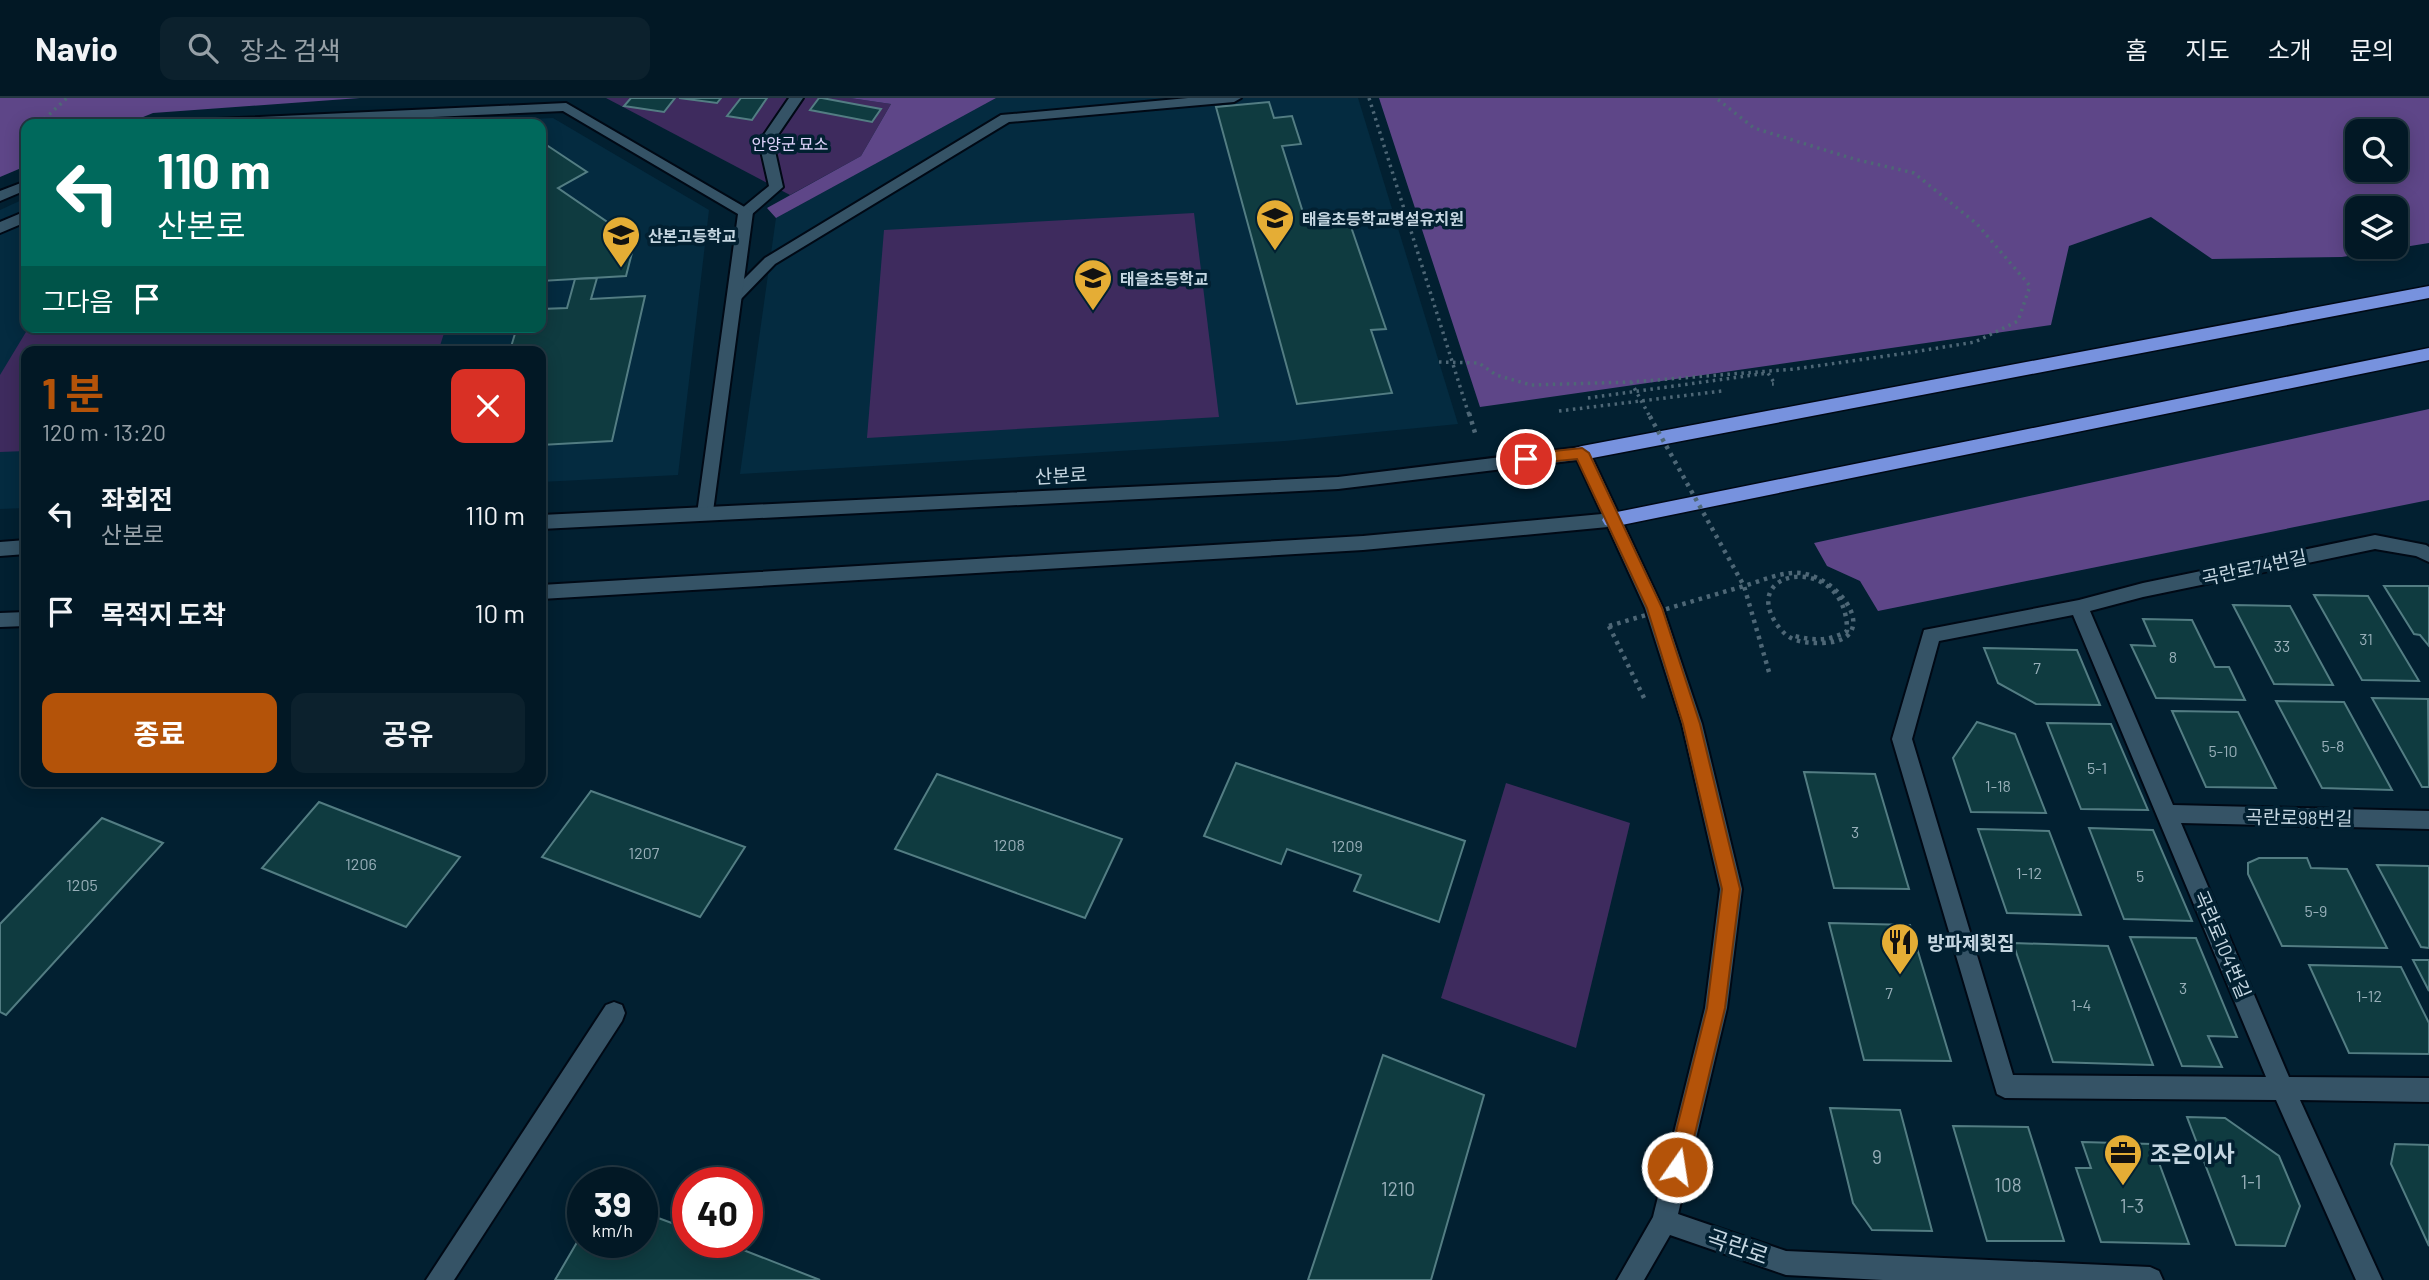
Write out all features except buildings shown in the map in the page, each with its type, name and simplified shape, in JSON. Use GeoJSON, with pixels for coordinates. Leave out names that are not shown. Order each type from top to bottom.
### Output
{"type":"FeatureCollection","features":[{"type":"Feature","properties":{"kind":"highway"},"geometry":{"type":"LineString","coordinates":[[1582,453],[2429,292]]}},
{"type":"Feature","properties":{"kind":"highway"},"geometry":{"type":"LineString","coordinates":[[1612,520],[2429,354]]}},
{"type":"Feature","properties":{"kind":"street"},"geometry":{"type":"LineString","coordinates":[[706,514],[747,212],[776,187],[766,142],[796,98]]}},
{"type":"Feature","properties":{"kind":"street"},"geometry":{"type":"LineString","coordinates":[[735,296],[770,261],[1006,118],[1234,98]]}},
{"type":"Feature","properties":{"kind":"street"},"geometry":{"type":"LineString","coordinates":[[303,119],[566,107],[747,212]]}},
{"type":"Feature","properties":{"kind":"street"},"geometry":{"type":"LineString","coordinates":[[0,197],[21,187]]}},
{"type":"Feature","properties":{"kind":"street"},"geometry":{"type":"LineString","coordinates":[[0,228],[21,218]]}},
{"type":"Feature","properties":{"kind":"street"},"geometry":{"type":"LineString","coordinates":[[1582,453],[1654,608],[1679,683],[1731,889],[1716,1008],[1664,1221],[1630,1280]]}},
{"type":"Feature","properties":{"kind":"street","name":"산본로"},"geometry":{"type":"LineString","coordinates":[[546,522],[1338,483],[1582,453]]}},
{"type":"Feature","properties":{"kind":"street"},"geometry":{"type":"LineString","coordinates":[[546,592],[1363,543],[1612,520]]}},
{"type":"Feature","properties":{"kind":"street","name":"곡란로74번길"},"geometry":{"type":"LineString","coordinates":[[2079,607],[2143,590],[2375,542],[2420,550],[2429,555]]}},
{"type":"Feature","properties":{"kind":"street"},"geometry":{"type":"LineString","coordinates":[[0,549],[21,547]]}},
{"type":"Feature","properties":{"kind":"street"},"geometry":{"type":"LineString","coordinates":[[2079,607],[1931,635],[1902,739],[2005,1086],[2429,1090]]}},
{"type":"Feature","properties":{"kind":"street","name":"곡란로104번길"},"geometry":{"type":"LineString","coordinates":[[2079,607],[2283,1088],[2369,1280]]}},
{"type":"Feature","properties":{"kind":"street"},"geometry":{"type":"LineString","coordinates":[[0,620],[21,619]]}},
{"type":"Feature","properties":{"kind":"street","name":"곡란로98번길"},"geometry":{"type":"LineString","coordinates":[[2169,814],[2429,820]]}},
{"type":"Feature","properties":{"kind":"street"},"geometry":{"type":"LineString","coordinates":[[439,1280],[614,1013]]}},
{"type":"Feature","properties":{"kind":"street","name":"곡란로"},"geometry":{"type":"LineString","coordinates":[[1664,1221],[1786,1263],[2150,1280]]}},
{"type":"Feature","properties":{"kind":"path"},"geometry":{"type":"LineString","coordinates":[[44,119],[67,98]]}},
{"type":"Feature","properties":{"kind":"path"},"geometry":{"type":"LineString","coordinates":[[1369,98],[1485,463]]}},
{"type":"Feature","properties":{"kind":"path"},"geometry":{"type":"LineString","coordinates":[[1439,362],[1479,363],[1496,375],[1531,385],[1632,382],[1795,369],[1975,342],[2018,321],[2030,286],[1977,224],[1914,173],[1854,159],[1754,128],[1716,98]]}},
{"type":"Feature","properties":{"kind":"path"},"geometry":{"type":"LineString","coordinates":[[1588,398],[1768,373],[1775,384],[1762,386]]}},
{"type":"Feature","properties":{"kind":"path"},"geometry":{"type":"LineString","coordinates":[[1632,382],[1744,586],[1769,672]]}},
{"type":"Feature","properties":{"kind":"path"},"geometry":{"type":"LineString","coordinates":[[1559,411],[1735,389]]}},
{"type":"Feature","properties":{"kind":"path"},"geometry":{"type":"LineString","coordinates":[[1608,626],[1744,586],[1800,573],[1837,587],[1847,597],[1854,611],[1853,625],[1846,638],[1835,643],[1798,642],[1785,634],[1773,619],[1769,594],[1774,585],[1787,578],[1805,576],[1838,593],[1846,604],[1850,617],[1847,631],[1838,637],[1830,641],[1795,636]]}},
{"type":"Feature","properties":{"kind":"shaded area"},"geometry":{"type":"Polygon","coordinates":[[[0,98],[360,98],[153,113],[138,119],[21,119],[21,168],[0,177],[0,98]]]}},
{"type":"Feature","properties":{"kind":"shaded area"},"geometry":{"type":"Polygon","coordinates":[[[850,98],[996,98],[776,218],[767,208],[861,156],[891,104],[850,98]]]}},
{"type":"Feature","properties":{"kind":"shaded area","name":"태을초등학교"},"geometry":{"type":"Polygon","coordinates":[[[996,98],[1358,98],[1458,424],[1285,441],[740,474],[776,218],[996,98]]]}},
{"type":"Feature","properties":{"kind":"shaded area"},"geometry":{"type":"Polygon","coordinates":[[[1379,98],[2429,98],[2429,243],[2408,246],[2408,196],[2345,196],[2345,257],[2342,257],[2212,259],[2151,217],[2069,246],[2051,325],[1480,407],[1379,98]]]}},
{"type":"Feature","properties":{"kind":"shaded area","name":"산본고등학교"},"geometry":{"type":"Polygon","coordinates":[[[553,118],[709,210],[678,475],[546,482],[546,346],[21,346],[21,508],[0,509],[0,210],[21,200],[21,333],[546,333],[546,119],[531,119],[553,118]]]}},
{"type":"Feature","properties":{"kind":"shaded area"},"geometry":{"type":"Polygon","coordinates":[[[2429,409],[2429,500],[1878,611],[1860,581],[1827,566],[1814,543],[2429,409]]]}},
{"type":"Feature","properties":{"kind":"green space","name":"안양군 묘소"},"geometry":{"type":"Polygon","coordinates":[[[606,98],[850,98],[891,104],[861,156],[790,195],[606,98]]]}},
{"type":"Feature","properties":{"kind":"green space"},"geometry":{"type":"Polygon","coordinates":[[[1194,213],[1219,417],[867,438],[884,230],[1194,213]]]}},
{"type":"Feature","properties":{"kind":"green space"},"geometry":{"type":"Polygon","coordinates":[[[25,333],[444,333],[440,346],[21,346],[21,451],[0,452],[0,375],[25,333]]]}},
{"type":"Feature","properties":{"kind":"green space"},"geometry":{"type":"Polygon","coordinates":[[[1506,783],[1630,823],[1576,1048],[1441,998],[1506,783]]]}},
{"type":"Feature","properties":{"kind":"place","name":"태을초등학교병설유치원"},"geometry":{"type":"Point","coordinates":[1275,252]}},
{"type":"Feature","properties":{"kind":"place","name":"산본고등학교"},"geometry":{"type":"Point","coordinates":[621,269]}},
{"type":"Feature","properties":{"kind":"place","name":"태을초등학교"},"geometry":{"type":"Point","coordinates":[1093,312]}},
{"type":"Feature","properties":{"kind":"place","name":"방파제횟집"},"geometry":{"type":"Point","coordinates":[1900,976]}},
{"type":"Feature","properties":{"kind":"place","name":"조은이사"},"geometry":{"type":"Point","coordinates":[2123,1187]}},
{"type":"Feature","properties":{"kind":"route"},"geometry":{"type":"LineString","coordinates":[[1526,459],[1582,453],[1654,608],[1692,724],[1731,889],[1716,1008],[1677,1167]]}}]}
